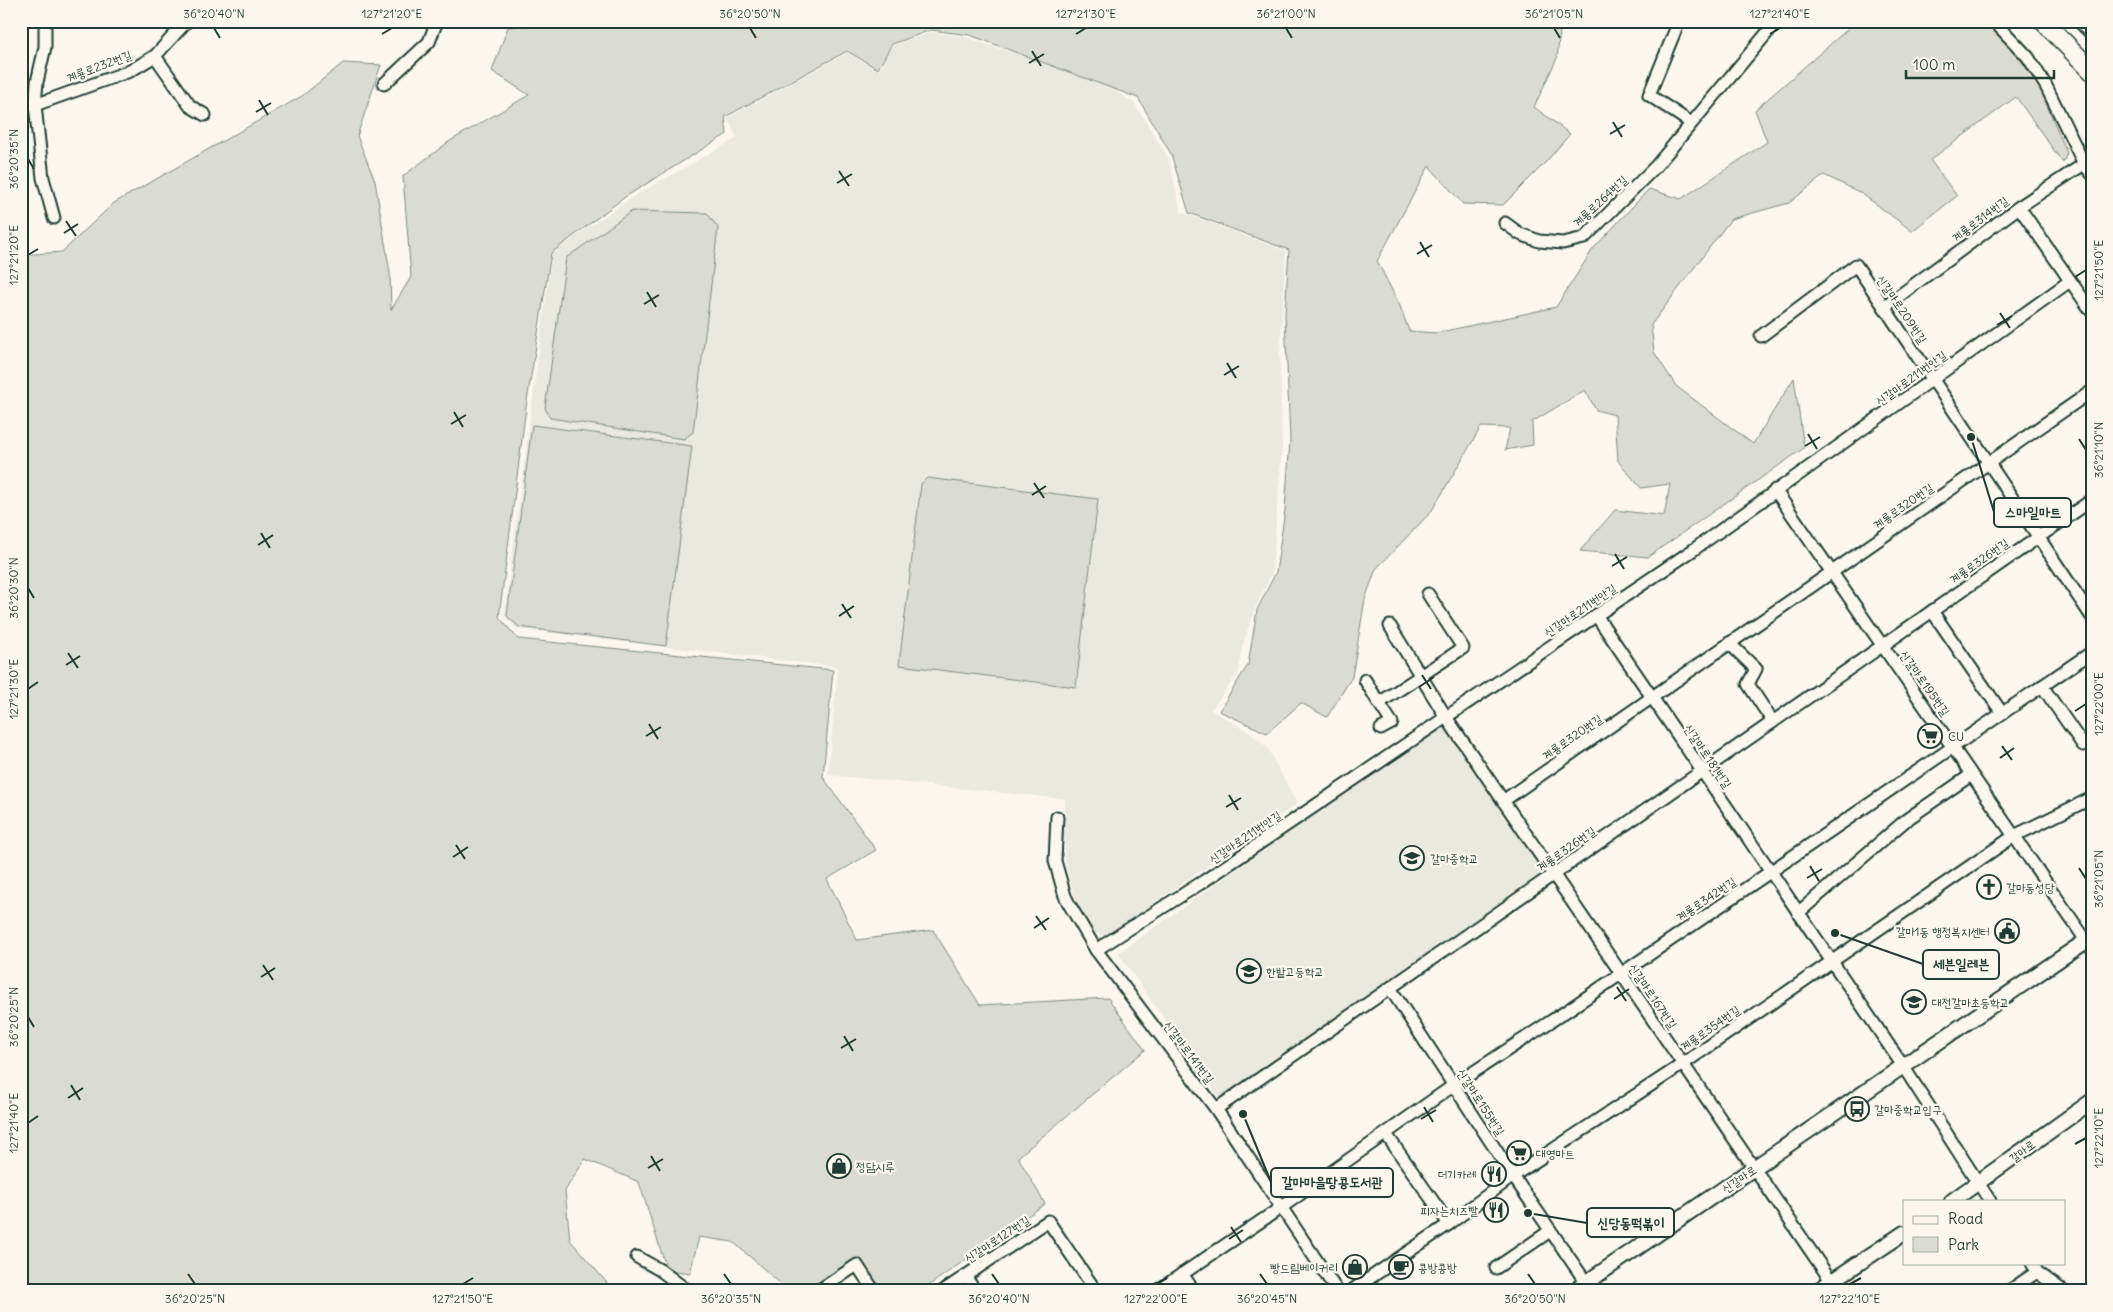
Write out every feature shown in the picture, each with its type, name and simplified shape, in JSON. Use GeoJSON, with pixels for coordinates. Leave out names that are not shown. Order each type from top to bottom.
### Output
{"type":"FeatureCollection","features":[{"type":"Feature","properties":{"kind":"main road"},"geometry":{"type":"LineString","coordinates":[[2043,21],[2092,71]]}},
{"type":"Feature","properties":{"kind":"main road"},"geometry":{"type":"LineString","coordinates":[[2083,21],[2092,30]]}},
{"type":"Feature","properties":{"kind":"street"},"geometry":{"type":"LineString","coordinates":[[45,21],[45,47],[37,82],[35,105],[43,178],[54,218]]}},
{"type":"Feature","properties":{"kind":"street","name":"계룡로232번길"},"geometry":{"type":"LineString","coordinates":[[35,105],[130,71],[155,56],[187,21]]}},
{"type":"Feature","properties":{"kind":"street"},"geometry":{"type":"LineString","coordinates":[[384,84],[430,42],[437,21]]}},
{"type":"Feature","properties":{"kind":"street"},"geometry":{"type":"LineString","coordinates":[[1679,21],[1649,94],[1691,123]]}},
{"type":"Feature","properties":{"kind":"street","name":"계룡로264번길"},"geometry":{"type":"LineString","coordinates":[[1505,223],[1520,234],[1539,241],[1563,243],[1584,238],[1656,166],[1777,21]]}},
{"type":"Feature","properties":{"kind":"street"},"geometry":{"type":"LineString","coordinates":[[1994,21],[2028,57],[2058,110],[2084,164],[2092,174]]}},
{"type":"Feature","properties":{"kind":"street"},"geometry":{"type":"LineString","coordinates":[[155,56],[190,106],[204,114]]}},
{"type":"Feature","properties":{"kind":"street","name":"계룡로314번길"},"geometry":{"type":"LineString","coordinates":[[1884,307],[2020,206],[2084,164]]}},
{"type":"Feature","properties":{"kind":"street"},"geometry":{"type":"LineString","coordinates":[[2020,206],[2092,312]]}},
{"type":"Feature","properties":{"kind":"street","name":"신갈마로209번길"},"geometry":{"type":"LineString","coordinates":[[1761,336],[1856,265],[2092,617]]}},
{"type":"Feature","properties":{"kind":"street","name":"신갈마로211번안길"},"geometry":{"type":"LineString","coordinates":[[1096,950],[1212,876],[1693,550],[2070,281]]}},
{"type":"Feature","properties":{"kind":"street","name":"계룡로320번길"},"geometry":{"type":"LineString","coordinates":[[1503,801],[2092,391]]}},
{"type":"Feature","properties":{"kind":"street","name":"신갈마로195번길"},"geometry":{"type":"LineString","coordinates":[[1775,490],[1971,775],[2090,943]]}},
{"type":"Feature","properties":{"kind":"street","name":"계룡로326번길"},"geometry":{"type":"LineString","coordinates":[[1216,1109],[2092,500]]}},
{"type":"Feature","properties":{"kind":"street"},"geometry":{"type":"LineString","coordinates":[[1380,703],[1463,648],[1428,594]]}},
{"type":"Feature","properties":{"kind":"street"},"geometry":{"type":"LineString","coordinates":[[1932,611],[2002,713]]}},
{"type":"Feature","properties":{"kind":"street","name":"신갈마로181번길"},"geometry":{"type":"LineString","coordinates":[[1596,615],[1903,1066]]}},
{"type":"Feature","properties":{"kind":"street","name":"신갈마로167번길"},"geometry":{"type":"LineString","coordinates":[[1390,626],[1446,716],[1503,801],[1835,1286]]}},
{"type":"Feature","properties":{"kind":"street"},"geometry":{"type":"LineString","coordinates":[[1729,644],[1756,669],[1748,684],[1773,722]]}},
{"type":"Feature","properties":{"kind":"street","name":"계룡로342번길"},"geometry":{"type":"LineString","coordinates":[[1157,1291],[1282,1207],[1454,1086],[2092,652]]}},
{"type":"Feature","properties":{"kind":"street"},"geometry":{"type":"LineString","coordinates":[[1365,680],[1392,723],[1381,729]]}},
{"type":"Feature","properties":{"kind":"street"},"geometry":{"type":"LineString","coordinates":[[2042,686],[2088,742]]}},
{"type":"Feature","properties":{"kind":"street"},"geometry":{"type":"LineString","coordinates":[[1798,913],[1906,820],[1971,775]]}},
{"type":"Feature","properties":{"kind":"street","name":"계룡로354번길"},"geometry":{"type":"LineString","coordinates":[[1350,1291],[1449,1224],[1514,1176],[1683,1064],[2014,836],[2092,798]]}},
{"type":"Feature","properties":{"kind":"street","name":"신갈마로141번길"},"geometry":{"type":"LineString","coordinates":[[1057,817],[1055,860],[1065,896],[1096,950],[1216,1109],[1337,1291]]}},
{"type":"Feature","properties":{"kind":"street","name":"신갈마로"},"geometry":{"type":"LineString","coordinates":[[1584,1288],[1903,1066],[2090,943]]}},
{"type":"Feature","properties":{"kind":"street","name":"신갈마로155번길"},"geometry":{"type":"LineString","coordinates":[[1390,988],[1550,1231],[1584,1288]]}},
{"type":"Feature","properties":{"kind":"street"},"geometry":{"type":"LineString","coordinates":[[1903,1066],[1989,1200]]}},
{"type":"Feature","properties":{"kind":"street","name":"갈마로"},"geometry":{"type":"LineString","coordinates":[[1954,1200],[2092,1101]]}},
{"type":"Feature","properties":{"kind":"street"},"geometry":{"type":"LineString","coordinates":[[1386,1134],[1449,1224]]}},
{"type":"Feature","properties":{"kind":"street","name":"신갈마로127번길"},"geometry":{"type":"LineString","coordinates":[[943,1291],[1048,1221],[1096,1291]]}},
{"type":"Feature","properties":{"kind":"street"},"geometry":{"type":"LineString","coordinates":[[1496,1268],[1550,1231]]}},
{"type":"Feature","properties":{"kind":"street"},"geometry":{"type":"LineString","coordinates":[[1817,1291],[1835,1286],[1903,1234]]}},
{"type":"Feature","properties":{"kind":"street"},"geometry":{"type":"LineString","coordinates":[[637,1257],[660,1270],[688,1291]]}},
{"type":"Feature","properties":{"kind":"street"},"geometry":{"type":"LineString","coordinates":[[818,1291],[857,1265],[874,1291]]}},
{"type":"Feature","properties":{"kind":"street"},"geometry":{"type":"LineString","coordinates":[[2009,1291],[2035,1267],[2063,1291]]}},
{"type":"Feature","properties":{"kind":"street"},"geometry":{"type":"LineString","coordinates":[[1182,1274],[1194,1291]]}},
{"type":"Feature","properties":{"kind":"street","name":"신갈마로127번길"},"geometry":{"type":"LineString","coordinates":[[965,1276],[975,1291]]}},
{"type":"Feature","properties":{"kind":"shaded area"},"geometry":{"type":"Polygon","coordinates":[[[932,32],[965,37],[1000,49],[1075,64],[1135,104],[1169,159],[1181,212],[1286,251],[1280,352],[1282,447],[1272,572],[1254,611],[1242,648],[1239,672],[1211,710],[1246,730],[1267,747],[1297,804],[1106,936],[1092,933],[1077,904],[1065,862],[1065,799],[828,775],[838,667],[517,629],[504,617],[552,252],[634,196],[737,138],[727,118],[847,53],[879,71],[893,45],[932,32]]]}},
{"type":"Feature","properties":{"kind":"shaded area"},"geometry":{"type":"Polygon","coordinates":[[[1444,724],[1547,874],[1221,1100],[1118,953],[1444,724]]]}},
{"type":"Feature","properties":{"kind":"green space"},"geometry":{"type":"Polygon","coordinates":[[[556,21],[1561,21],[1557,58],[1534,107],[1570,134],[1545,163],[1503,205],[1463,204],[1429,166],[1377,261],[1400,306],[1409,331],[1436,333],[1556,307],[1593,249],[1649,189],[1681,199],[1767,142],[1755,110],[1857,21],[1984,21],[2015,52],[2038,84],[2067,153],[2063,163],[2016,97],[1930,160],[1957,196],[1912,231],[1861,193],[1824,175],[1789,203],[1731,219],[1651,325],[1654,352],[1676,386],[1753,444],[1794,378],[1804,448],[1648,557],[1580,551],[1615,510],[1664,516],[1670,484],[1641,488],[1618,461],[1615,415],[1596,410],[1585,390],[1532,422],[1533,445],[1505,450],[1510,428],[1481,427],[1431,512],[1376,569],[1365,599],[1352,677],[1327,717],[1301,703],[1267,733],[1219,711],[1248,665],[1257,610],[1276,572],[1285,510],[1290,440],[1285,315],[1289,250],[1189,213],[1171,154],[1138,98],[970,35],[931,30],[892,44],[878,69],[847,51],[725,117],[727,134],[625,197],[551,253],[526,407],[499,617],[518,639],[833,670],[823,777],[876,850],[827,879],[857,940],[933,930],[980,1005],[1108,998],[1145,1050],[1018,1157],[1045,1204],[921,1291],[882,1291],[858,1258],[803,1291],[789,1291],[733,1242],[699,1237],[690,1273],[667,1270],[639,1182],[585,1159],[565,1191],[570,1240],[614,1291],[21,1291],[21,255],[62,252],[114,203],[302,96],[343,63],[381,65],[357,136],[375,181],[390,273],[391,310],[411,277],[403,176],[450,141],[529,95],[492,71],[508,27],[556,24],[556,21]]]}},
{"type":"Feature","properties":{"kind":"green space"},"geometry":{"type":"Polygon","coordinates":[[[632,211],[707,213],[718,228],[693,432],[684,439],[550,418],[545,408],[566,258],[632,211]]]}},
{"type":"Feature","properties":{"kind":"green space"},"geometry":{"type":"Polygon","coordinates":[[[532,425],[692,446],[666,646],[519,627],[507,616],[532,425]]]}},
{"type":"Feature","properties":{"kind":"green space"},"geometry":{"type":"Polygon","coordinates":[[[927,478],[1098,499],[1076,687],[899,665],[921,484],[927,478]]]}},
{"type":"Feature","properties":{"kind":"place","name":"스마일마트"},"geometry":{"type":"Point","coordinates":[1971,437]}},
{"type":"Feature","properties":{"kind":"place","name":"CU"},"geometry":{"type":"Point","coordinates":[1930,736]}},
{"type":"Feature","properties":{"kind":"place","name":"갈마중학교"},"geometry":{"type":"Point","coordinates":[1412,858]}},
{"type":"Feature","properties":{"kind":"place","name":"갈마동성당"},"geometry":{"type":"Point","coordinates":[1989,887]}},
{"type":"Feature","properties":{"kind":"place","name":"갈마1동 행정복지센터"},"geometry":{"type":"Point","coordinates":[2007,931]}},
{"type":"Feature","properties":{"kind":"place","name":"세븐일레븐"},"geometry":{"type":"Point","coordinates":[1835,933]}},
{"type":"Feature","properties":{"kind":"place","name":"한밭고등학교"},"geometry":{"type":"Point","coordinates":[1249,971]}},
{"type":"Feature","properties":{"kind":"place","name":"대전갈마초등학교"},"geometry":{"type":"Point","coordinates":[1914,1002]}},
{"type":"Feature","properties":{"kind":"place","name":"갈마중학교입구"},"geometry":{"type":"Point","coordinates":[1857,1109]}},
{"type":"Feature","properties":{"kind":"place","name":"갈마마을땅콩도서관"},"geometry":{"type":"Point","coordinates":[1243,1114]}},
{"type":"Feature","properties":{"kind":"place","name":"대영마트"},"geometry":{"type":"Point","coordinates":[1519,1153]}},
{"type":"Feature","properties":{"kind":"place","name":"정담시루"},"geometry":{"type":"Point","coordinates":[839,1166]}},
{"type":"Feature","properties":{"kind":"place","name":"더기카레"},"geometry":{"type":"Point","coordinates":[1494,1174]}},
{"type":"Feature","properties":{"kind":"place","name":"피자는치즈빨"},"geometry":{"type":"Point","coordinates":[1496,1210]}},
{"type":"Feature","properties":{"kind":"place","name":"신당동떡볶이"},"geometry":{"type":"Point","coordinates":[1528,1213]}},
{"type":"Feature","properties":{"kind":"place","name":"빵드림베이커리"},"geometry":{"type":"Point","coordinates":[1355,1267]}},
{"type":"Feature","properties":{"kind":"place","name":"콩방콩방"},"geometry":{"type":"Point","coordinates":[1401,1267]}}]}
